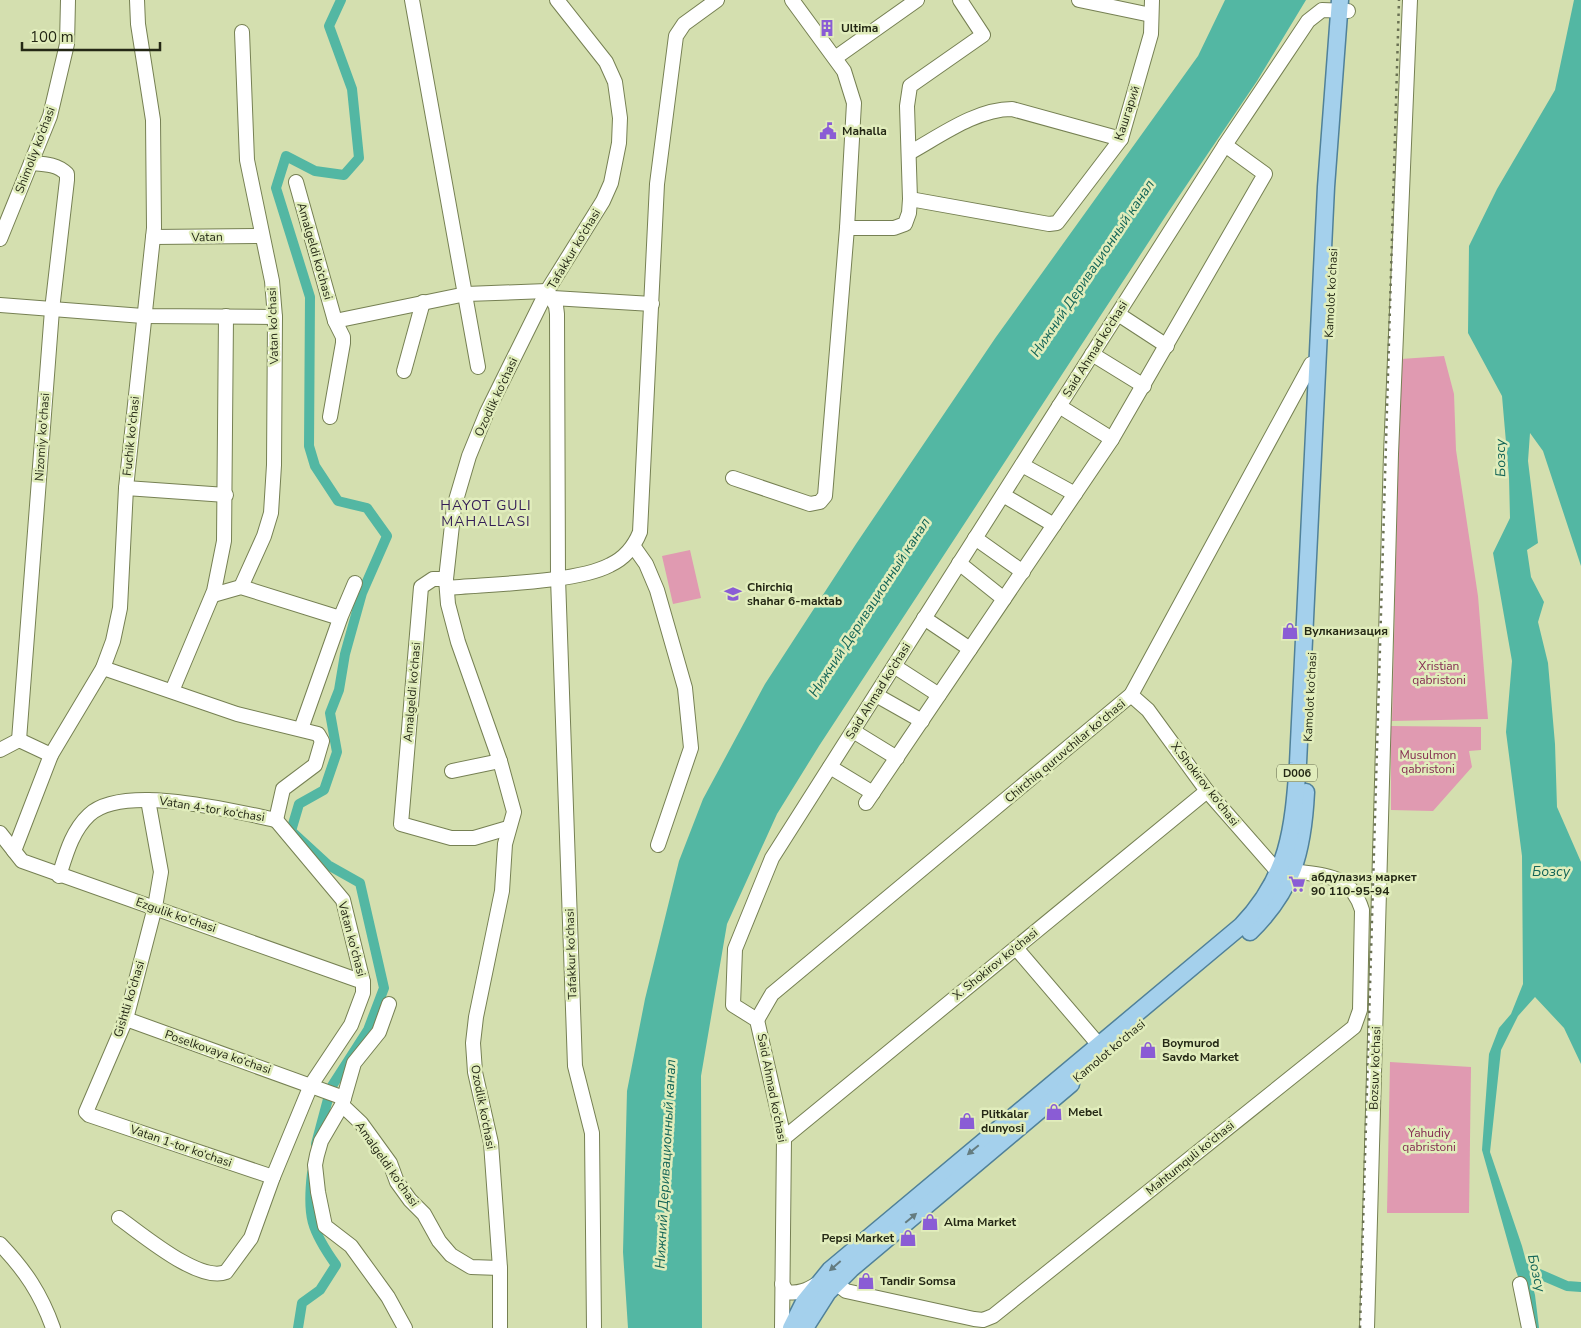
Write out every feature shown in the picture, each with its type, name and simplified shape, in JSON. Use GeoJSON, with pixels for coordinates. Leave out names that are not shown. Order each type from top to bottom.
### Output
{"type":"FeatureCollection","features":[{"type":"Feature","properties":{"kind":"main road","name":"D006"},"geometry":{"type":"LineString","coordinates":[[791,1328],[804,1302],[830,1270],[1026,1114],[1099,1045],[1241,926],[1263,902],[1286,872],[1287,848],[1295,803],[1326,187],[1344,5]]}},
{"type":"Feature","properties":{"kind":"main road","name":"Kamolot ko‘chasi"},"geometry":{"type":"LineString","coordinates":[[805,1328],[817,1307],[836,1283],[1026,1114],[1245,937],[1273,908],[1304,818],[1344,5]]}},
{"type":"Feature","properties":{"kind":"street","name":"Shimoliy ko‘chasi"},"geometry":{"type":"LineString","coordinates":[[0,239],[50,116],[67,44],[68,0]]}},
{"type":"Feature","properties":{"kind":"street","name":"Fuchik ko'chasi"},"geometry":{"type":"LineString","coordinates":[[14,851],[51,755],[103,668],[113,641],[120,608],[126,488],[153,237],[153,120],[138,24],[138,0]]}},
{"type":"Feature","properties":{"kind":"street"},"geometry":{"type":"LineString","coordinates":[[412,0],[420,53],[437,132],[478,367]]}},
{"type":"Feature","properties":{"kind":"street","name":"Tafakkur ko‘chasi"},"geometry":{"type":"LineString","coordinates":[[557,0],[606,62],[615,82],[618,102],[619,143],[611,183],[603,201],[550,294],[557,314],[558,578],[576,1066],[592,1133],[594,1328]]}},
{"type":"Feature","properties":{"kind":"street"},"geometry":{"type":"LineString","coordinates":[[446,584],[558,578],[609,566],[634,547],[640,532],[657,184],[676,36],[684,24],[717,0]]}},
{"type":"Feature","properties":{"kind":"street"},"geometry":{"type":"LineString","coordinates":[[733,478],[810,504],[820,502],[825,496],[847,228],[854,103],[844,71],[792,0]]}},
{"type":"Feature","properties":{"kind":"street"},"geometry":{"type":"LineString","coordinates":[[835,58],[917,0]]}},
{"type":"Feature","properties":{"kind":"street"},"geometry":{"type":"LineString","coordinates":[[847,228],[894,228],[905,224],[909,213],[910,199],[907,106],[910,86],[982,35],[960,0]]}},
{"type":"Feature","properties":{"kind":"street"},"geometry":{"type":"LineString","coordinates":[[1079,0],[1151,15]]}},
{"type":"Feature","properties":{"kind":"street","name":"Кашгарий"},"geometry":{"type":"LineString","coordinates":[[910,199],[1049,224],[1057,223],[1121,139],[1152,34],[1152,0]]}},
{"type":"Feature","properties":{"kind":"street","name":"Bozsuv ko‘chasi"},"geometry":{"type":"LineString","coordinates":[[1367,1328],[1391,454],[1410,0]]}},
{"type":"Feature","properties":{"kind":"street","name":"Said Ahmad ko‘chasi"},"geometry":{"type":"LineString","coordinates":[[782,1328],[784,1138],[757,1020],[733,1005],[735,949],[772,858],[1225,145],[1308,21],[1322,10],[1344,5]]}},
{"type":"Feature","properties":{"kind":"street","name":"Vatan ko'chasi"},"geometry":{"type":"LineString","coordinates":[[241,587],[264,536],[271,513],[274,465],[275,316],[272,281],[247,160],[242,32]]}},
{"type":"Feature","properties":{"kind":"street"},"geometry":{"type":"LineString","coordinates":[[909,152],[978,116],[1000,109],[1012,109],[1121,139]]}},
{"type":"Feature","properties":{"kind":"street"},"geometry":{"type":"LineString","coordinates":[[830,768],[870,798],[1112,439],[1168,346],[1265,174],[1225,145]]}},
{"type":"Feature","properties":{"kind":"street","name":"Nizomiy ko'chasi"},"geometry":{"type":"LineString","coordinates":[[18,740],[52,310],[67,174],[62,168],[54,165],[31,163]]}},
{"type":"Feature","properties":{"kind":"street","name":"Amalgeldi ko‘chasi"},"geometry":{"type":"LineString","coordinates":[[296,182],[335,320],[343,337],[330,417]]}},
{"type":"Feature","properties":{"kind":"street","name":"Vatan"},"geometry":{"type":"LineString","coordinates":[[153,237],[262,236]]}},
{"type":"Feature","properties":{"kind":"street"},"geometry":{"type":"LineString","coordinates":[[335,320],[466,294],[550,294],[652,304]]}},
{"type":"Feature","properties":{"kind":"street","name":"Ozodlik ko‘chasi"},"geometry":{"type":"LineString","coordinates":[[500,1328],[500,1268],[491,1143],[475,1072],[473,1043],[476,1017],[502,891],[505,844],[514,812],[500,761],[458,642],[448,604],[446,584],[454,507],[469,456],[487,412],[550,294]]}},
{"type":"Feature","properties":{"kind":"street"},"geometry":{"type":"LineString","coordinates":[[404,371],[423,302]]}},
{"type":"Feature","properties":{"kind":"street"},"geometry":{"type":"LineString","coordinates":[[0,305],[143,316],[275,316]]}},
{"type":"Feature","properties":{"kind":"street"},"geometry":{"type":"LineString","coordinates":[[1118,314],[1168,346]]}},
{"type":"Feature","properties":{"kind":"street"},"geometry":{"type":"LineString","coordinates":[[172,692],[213,595],[224,541],[226,495],[226,316]]}},
{"type":"Feature","properties":{"kind":"street"},"geometry":{"type":"LineString","coordinates":[[1092,354],[1144,386]]}},
{"type":"Feature","properties":{"kind":"street","name":"Chirchiq quruvchilar ko'chasi"},"geometry":{"type":"LineString","coordinates":[[757,1020],[772,994],[1131,695],[1311,364],[1318,362]]}},
{"type":"Feature","properties":{"kind":"street"},"geometry":{"type":"LineString","coordinates":[[1059,406],[1112,439]]}},
{"type":"Feature","properties":{"kind":"street"},"geometry":{"type":"LineString","coordinates":[[1022,465],[1075,494]]}},
{"type":"Feature","properties":{"kind":"street"},"geometry":{"type":"LineString","coordinates":[[126,488],[226,495]]}},
{"type":"Feature","properties":{"kind":"street"},"geometry":{"type":"LineString","coordinates":[[1002,495],[1054,525]]}},
{"type":"Feature","properties":{"kind":"street"},"geometry":{"type":"LineString","coordinates":[[975,538],[1023,572]]}},
{"type":"Feature","properties":{"kind":"street"},"geometry":{"type":"LineString","coordinates":[[634,547],[646,564],[657,590],[683,679],[691,748],[658,845]]}},
{"type":"Feature","properties":{"kind":"street"},"geometry":{"type":"LineString","coordinates":[[959,563],[1004,599]]}},
{"type":"Feature","properties":{"kind":"street","name":"Amalgeldi ko‘chasi"},"geometry":{"type":"LineString","coordinates":[[446,584],[432,579],[421,587],[401,824],[451,838],[474,838],[508,828]]}},
{"type":"Feature","properties":{"kind":"street"},"geometry":{"type":"LineString","coordinates":[[301,729],[340,618],[355,583]]}},
{"type":"Feature","properties":{"kind":"street"},"geometry":{"type":"LineString","coordinates":[[213,595],[241,587],[340,618]]}},
{"type":"Feature","properties":{"kind":"street"},"geometry":{"type":"LineString","coordinates":[[924,618],[970,649]]}},
{"type":"Feature","properties":{"kind":"street"},"geometry":{"type":"LineString","coordinates":[[894,666],[939,695]]}},
{"type":"Feature","properties":{"kind":"street"},"geometry":{"type":"LineString","coordinates":[[103,668],[237,714],[318,734],[322,740],[315,764],[283,789],[276,820]]}},
{"type":"Feature","properties":{"kind":"street"},"geometry":{"type":"LineString","coordinates":[[876,695],[922,721]]}},
{"type":"Feature","properties":{"kind":"street","name":"X.Shokirov ko‘chasi"},"geometry":{"type":"LineString","coordinates":[[1131,695],[1148,710],[1207,791],[1286,872]]}},
{"type":"Feature","properties":{"kind":"street"},"geometry":{"type":"LineString","coordinates":[[853,731],[897,758]]}},
{"type":"Feature","properties":{"kind":"street"},"geometry":{"type":"LineString","coordinates":[[0,750],[18,740],[51,755]]}},
{"type":"Feature","properties":{"kind":"street"},"geometry":{"type":"LineString","coordinates":[[452,771],[500,761]]}},
{"type":"Feature","properties":{"kind":"street","name":"X. Shokirov ko‘chasi"},"geometry":{"type":"LineString","coordinates":[[784,1138],[1207,791]]}},
{"type":"Feature","properties":{"kind":"street","name":"Vatan 4-tor ko‘chasi"},"geometry":{"type":"LineString","coordinates":[[148,800],[161,872],[155,907]]}},
{"type":"Feature","properties":{"kind":"street","name":"Vatan 4-tor ko‘chasi"},"geometry":{"type":"LineString","coordinates":[[59,876],[67,849],[77,828],[90,814],[105,805],[148,800],[218,808],[276,820]]}},
{"type":"Feature","properties":{"kind":"street","name":"Vatan ko'chasi"},"geometry":{"type":"LineString","coordinates":[[119,1218],[190,1267],[219,1275],[226,1272],[251,1238],[273,1177],[311,1084],[351,1026],[361,1002],[363,982],[343,900],[276,820]]}},
{"type":"Feature","properties":{"kind":"street","name":"Ezgulik ko'chasi"},"geometry":{"type":"LineString","coordinates":[[0,833],[22,861],[59,876],[155,907],[363,982]]}},
{"type":"Feature","properties":{"kind":"street","name":"Mahtumquli ko‘chasi"},"geometry":{"type":"LineString","coordinates":[[836,1283],[846,1291],[974,1319],[983,1320],[993,1316],[1354,1028],[1358,1022],[1360,1010],[1362,910],[1359,902],[1354,892],[1341,880],[1286,872]]}},
{"type":"Feature","properties":{"kind":"street","name":"Gishtli ko‘chasi"},"geometry":{"type":"LineString","coordinates":[[88,1115],[87,1108],[126,1019],[155,907]]}},
{"type":"Feature","properties":{"kind":"street"},"geometry":{"type":"LineString","coordinates":[[1016,948],[1099,1045]]}},
{"type":"Feature","properties":{"kind":"street"},"geometry":{"type":"LineString","coordinates":[[389,1004],[379,1032],[354,1063],[343,1102],[322,1141],[316,1160],[318,1192],[323,1221],[329,1229],[347,1240],[356,1251],[388,1297],[405,1328]]}},
{"type":"Feature","properties":{"kind":"street","name":"Poselkovaya ko‘chasi"},"geometry":{"type":"LineString","coordinates":[[126,1019],[311,1084],[343,1102]]}},
{"type":"Feature","properties":{"kind":"street","name":"Amalgeldi ko‘chasi"},"geometry":{"type":"LineString","coordinates":[[343,1102],[390,1163],[397,1182],[410,1200],[424,1214],[439,1241],[451,1255],[471,1267],[500,1268]]}},
{"type":"Feature","properties":{"kind":"street","name":"Vatan 1-tor ko‘chasi"},"geometry":{"type":"LineString","coordinates":[[88,1115],[273,1177]]}},
{"type":"Feature","properties":{"kind":"street"},"geometry":{"type":"LineString","coordinates":[[0,1244],[22,1266],[35,1286],[53,1328]]}},
{"type":"Feature","properties":{"kind":"street"},"geometry":{"type":"LineString","coordinates":[[782,1284],[787,1292],[794,1293],[818,1284]]}},
{"type":"Feature","properties":{"kind":"street"},"geometry":{"type":"LineString","coordinates":[[1520,1284],[1528,1328]]}},
{"type":"Feature","properties":{"kind":"green space","name":"Xristian qabristoni"},"geometry":{"type":"Polygon","coordinates":[[[1444,356],[1454,394],[1456,450],[1478,596],[1488,719],[1392,721],[1401,359],[1444,356]]]}},
{"type":"Feature","properties":{"kind":"green space"},"geometry":{"type":"Polygon","coordinates":[[[690,550],[701,598],[673,604],[662,556],[690,550]]]}},
{"type":"Feature","properties":{"kind":"green space","name":"Musulmon qabristoni"},"geometry":{"type":"Polygon","coordinates":[[[1391,726],[1481,727],[1481,750],[1469,751],[1472,767],[1433,811],[1391,810],[1391,726]]]}},
{"type":"Feature","properties":{"kind":"green space","name":"Yahudiy qabristoni"},"geometry":{"type":"Polygon","coordinates":[[[1390,1062],[1471,1067],[1469,1213],[1387,1213],[1390,1062]]]}},
{"type":"Feature","properties":{"kind":"water","name":"Нижний Деривационный канал"},"geometry":{"type":"Polygon","coordinates":[[[1225,0],[1306,0],[1257,81],[1169,211],[819,746],[777,814],[727,924],[701,1076],[702,1328],[628,1328],[623,1252],[627,1091],[645,999],[679,861],[703,799],[765,684],[856,544],[996,337],[1198,56],[1225,0]]]}},
{"type":"Feature","properties":{"kind":"water","name":"Бозсу"},"geometry":{"type":"Polygon","coordinates":[[[1574,0],[1581,0],[1581,566],[1543,451],[1530,433],[1528,461],[1538,543],[1527,550],[1531,577],[1544,602],[1538,622],[1548,663],[1555,744],[1557,807],[1581,862],[1581,1064],[1564,1028],[1535,997],[1518,1016],[1501,1050],[1490,1152],[1522,1246],[1535,1295],[1539,1328],[1533,1328],[1527,1301],[1516,1271],[1482,1150],[1489,1054],[1499,1028],[1511,1014],[1523,984],[1522,856],[1506,732],[1512,661],[1493,553],[1510,518],[1509,477],[1502,396],[1468,333],[1469,246],[1497,189],[1555,90],[1574,0]]]}},
{"type":"Feature","properties":{"kind":"waterway"},"geometry":{"type":"LineString","coordinates":[[332,1086],[368,1030],[384,988],[360,883],[328,865],[291,831],[299,804],[324,790],[337,752],[330,713],[339,690],[345,654],[362,593],[387,536],[367,508],[338,501],[315,466],[309,446],[310,297],[276,188],[286,156],[315,171],[344,175],[359,158],[352,89],[329,26],[341,0]]}},
{"type":"Feature","properties":{"kind":"waterway"},"geometry":{"type":"LineString","coordinates":[[316,1144],[328,1099]]}},
{"type":"Feature","properties":{"kind":"waterway"},"geometry":{"type":"LineString","coordinates":[[298,1328],[302,1303],[320,1290],[336,1265],[321,1242],[313,1222],[310,1201],[312,1173]]}},
{"type":"Feature","properties":{"kind":"waterway","name":"Бозсу"},"geometry":{"type":"LineString","coordinates":[[1523,1267],[1567,1286],[1581,1287]]}},
{"type":"Feature","properties":{"kind":"railway"},"geometry":{"type":"LineString","coordinates":[[1360,1328],[1399,0]]}},
{"type":"Feature","properties":{"kind":"place","name":"Ultima"},"geometry":{"type":"Point","coordinates":[827,28]}},
{"type":"Feature","properties":{"kind":"place","name":"Mahalla"},"geometry":{"type":"Point","coordinates":[828,131]}},
{"type":"Feature","properties":{"kind":"place","name":"Chirchiq shahar 6-maktab"},"geometry":{"type":"Point","coordinates":[733,594]}},
{"type":"Feature","properties":{"kind":"place","name":"Вулканизация"},"geometry":{"type":"Point","coordinates":[1290,631]}},
{"type":"Feature","properties":{"kind":"place","name":"абдулазиз маркет 90 110-95-94"},"geometry":{"type":"Point","coordinates":[1297,884]}},
{"type":"Feature","properties":{"kind":"place","name":"Boymurod Savdo Market"},"geometry":{"type":"Point","coordinates":[1148,1050]}},
{"type":"Feature","properties":{"kind":"place","name":"Mebel"},"geometry":{"type":"Point","coordinates":[1054,1112]}},
{"type":"Feature","properties":{"kind":"place","name":"Plitkalar dunyosi"},"geometry":{"type":"Point","coordinates":[967,1121]}},
{"type":"Feature","properties":{"kind":"place","name":"Alma Market"},"geometry":{"type":"Point","coordinates":[930,1222]}},
{"type":"Feature","properties":{"kind":"place","name":"Pepsi Market"},"geometry":{"type":"Point","coordinates":[908,1238]}},
{"type":"Feature","properties":{"kind":"place","name":"Tandir Somsa"},"geometry":{"type":"Point","coordinates":[866,1281]}},
{"type":"Feature","properties":{"kind":"district","name":"HAYOT GULI MAHALLASI"},"geometry":{"type":"Point","coordinates":[486,514]}}]}
